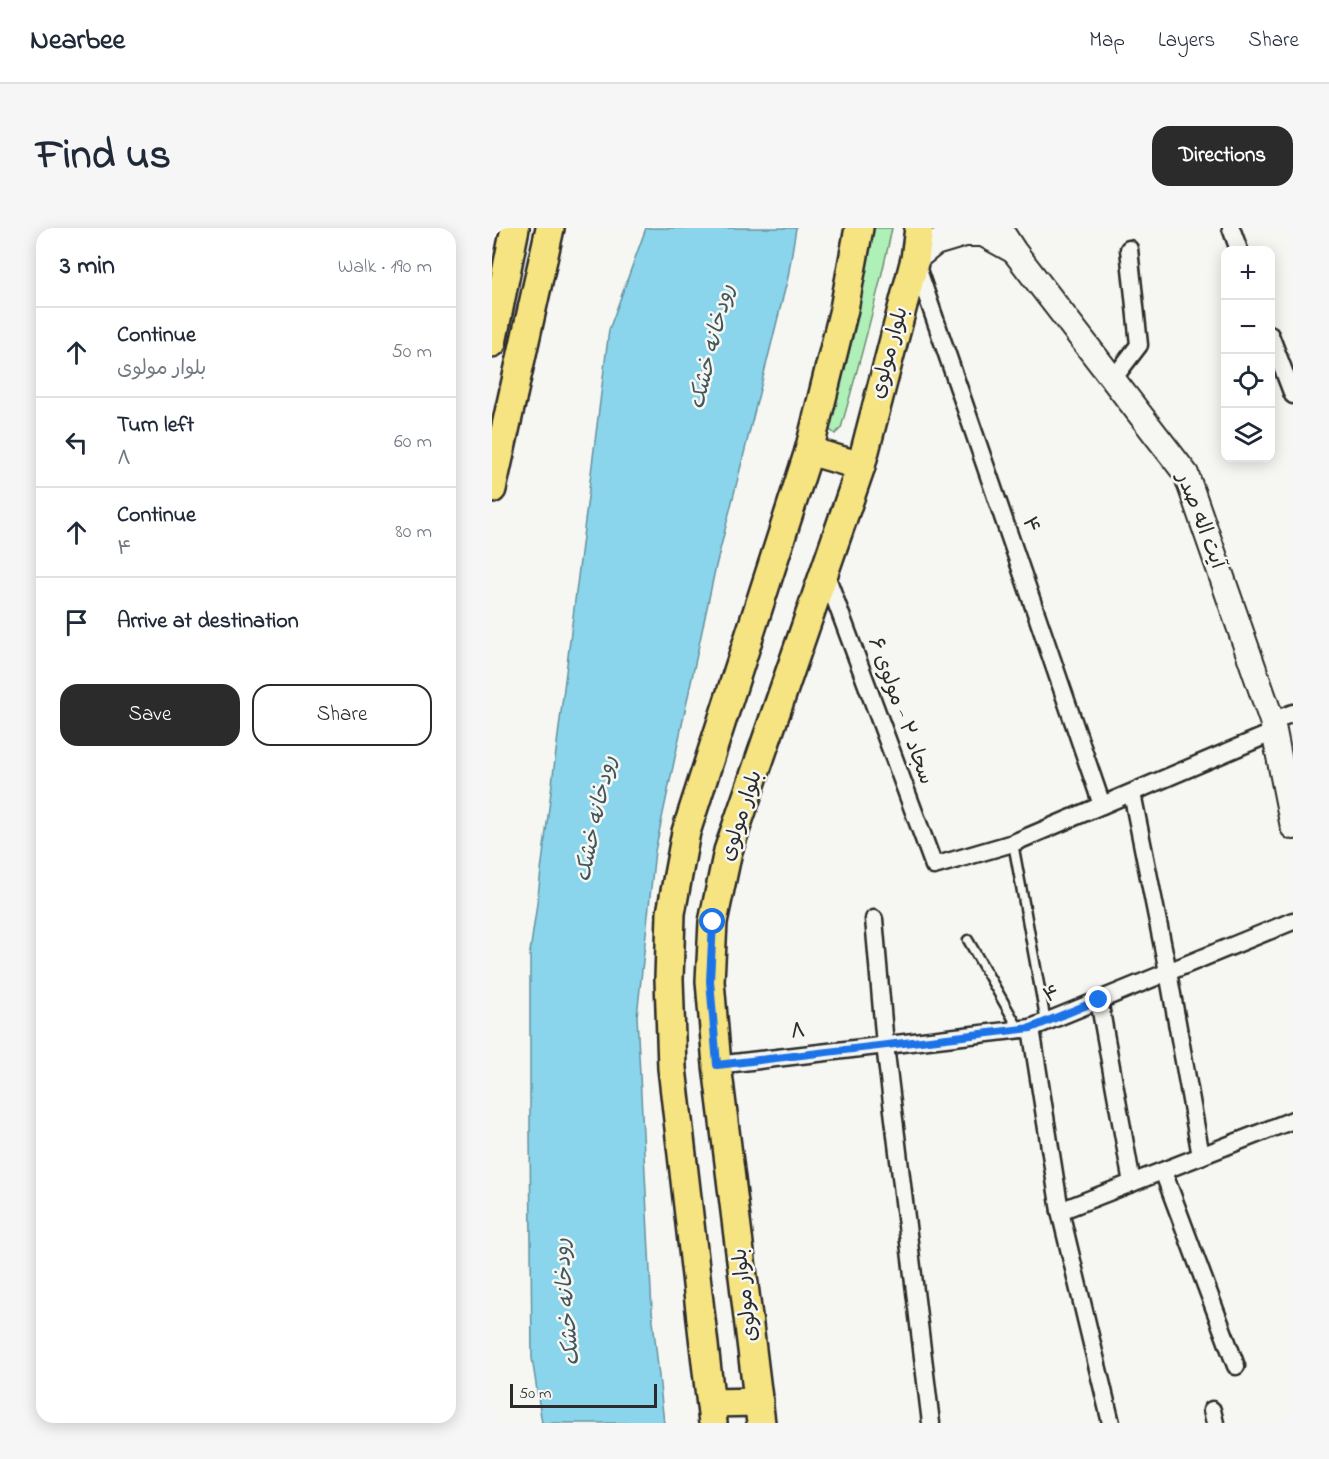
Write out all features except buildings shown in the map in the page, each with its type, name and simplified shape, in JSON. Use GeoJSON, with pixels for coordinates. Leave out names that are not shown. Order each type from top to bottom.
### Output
{"type":"FeatureCollection","features":[{"type":"Feature","properties":{"kind":"main road"},"geometry":{"type":"LineString","coordinates":[[492,343],[515,228]]}},
{"type":"Feature","properties":{"kind":"main road"},"geometry":{"type":"LineString","coordinates":[[492,489],[550,228]]}},
{"type":"Feature","properties":{"kind":"main road"},"geometry":{"type":"LineString","coordinates":[[760,1413],[712,1413],[672,1068],[669,979],[671,913],[686,832],[809,451],[844,309],[859,228]]}},
{"type":"Feature","properties":{"kind":"main road","name":"بلوار مولوی"},"geometry":{"type":"LineString","coordinates":[[760,1413],[717,1065],[710,981],[713,922],[728,851],[861,466],[915,259],[920,228]]}},
{"type":"Feature","properties":{"kind":"main road"},"geometry":{"type":"LineString","coordinates":[[809,451],[861,466]]}},
{"type":"Feature","properties":{"kind":"street","name":"آیت اله صدر"},"geometry":{"type":"LineString","coordinates":[[999,228],[1014,251],[1186,474],[1280,722],[1293,827]]}},
{"type":"Feature","properties":{"kind":"street"},"geometry":{"type":"LineString","coordinates":[[1231,228],[1238,246]]}},
{"type":"Feature","properties":{"kind":"street"},"geometry":{"type":"LineString","coordinates":[[915,259],[935,243],[965,234],[983,234],[1014,251]]}},
{"type":"Feature","properties":{"kind":"street"},"geometry":{"type":"LineString","coordinates":[[1113,379],[1139,345],[1129,249]]}},
{"type":"Feature","properties":{"kind":"street","name":"۴"},"geometry":{"type":"LineString","coordinates":[[915,259],[1102,805]]}},
{"type":"Feature","properties":{"kind":"street"},"geometry":{"type":"LineString","coordinates":[[1275,348],[1293,396]]}},
{"type":"Feature","properties":{"kind":"street","name":"سجاد ۲ - مولوی ۶"},"geometry":{"type":"LineString","coordinates":[[825,571],[934,866],[1013,843]]}},
{"type":"Feature","properties":{"kind":"street"},"geometry":{"type":"LineString","coordinates":[[1013,843],[1132,793],[1280,722]]}},
{"type":"Feature","properties":{"kind":"street"},"geometry":{"type":"LineString","coordinates":[[1132,793],[1168,972],[1201,1156]]}},
{"type":"Feature","properties":{"kind":"street"},"geometry":{"type":"LineString","coordinates":[[874,919],[885,1045],[931,1423]]}},
{"type":"Feature","properties":{"kind":"street","name":"۴"},"geometry":{"type":"LineString","coordinates":[[885,1045],[1032,1026],[1293,921]]}},
{"type":"Feature","properties":{"kind":"street"},"geometry":{"type":"LineString","coordinates":[[1099,1000],[1132,1183]]}},
{"type":"Feature","properties":{"kind":"street"},"geometry":{"type":"LineString","coordinates":[[1032,1026],[1060,1211],[1110,1423]]}},
{"type":"Feature","properties":{"kind":"street","name":"۸"},"geometry":{"type":"LineString","coordinates":[[717,1065],[885,1045]]}},
{"type":"Feature","properties":{"kind":"street"},"geometry":{"type":"LineString","coordinates":[[1060,1211],[1293,1120]]}},
{"type":"Feature","properties":{"kind":"street"},"geometry":{"type":"LineString","coordinates":[[1163,1171],[1236,1366]]}},
{"type":"Feature","properties":{"kind":"lane"},"geometry":{"type":"LineString","coordinates":[[1013,843],[1032,1026]]}},
{"type":"Feature","properties":{"kind":"lane"},"geometry":{"type":"LineString","coordinates":[[968,940],[1032,1026]]}},
{"type":"Feature","properties":{"kind":"green space"},"geometry":{"type":"Polygon","coordinates":[[[870,228],[892,228],[855,378],[841,428],[835,434],[829,429],[857,321],[870,228]]]}},
{"type":"Feature","properties":{"kind":"water","name":"رودخانه خشک"},"geometry":{"type":"Polygon","coordinates":[[[646,228],[796,228],[788,277],[715,570],[655,851],[637,1016],[652,1311],[664,1423],[542,1423],[532,1358],[530,952],[609,330],[646,228]]]}},
{"type":"Feature","properties":{"kind":"route"},"geometry":{"type":"LineString","coordinates":[[713,922],[710,981],[717,1065],[1031,1028],[1099,1000]]}}]}
